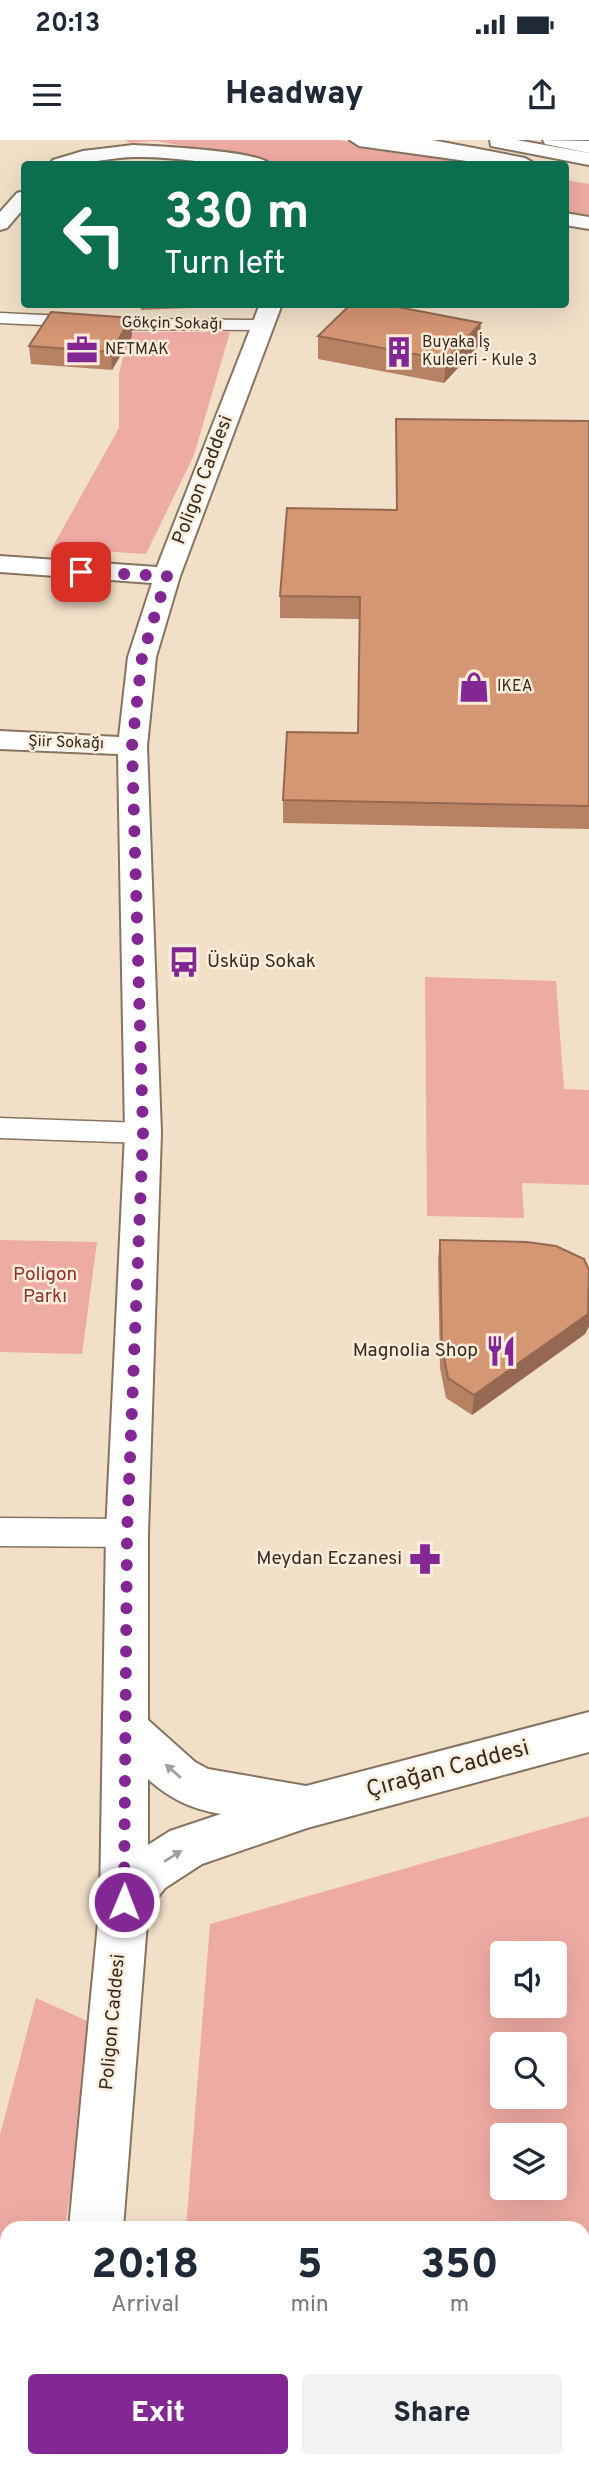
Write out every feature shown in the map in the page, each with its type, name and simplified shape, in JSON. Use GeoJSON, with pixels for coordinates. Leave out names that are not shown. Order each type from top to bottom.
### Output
{"type":"FeatureCollection","features":[{"type":"Feature","properties":{"kind":"main road"},"geometry":{"type":"LineString","coordinates":[[359,140],[503,161]]}},
{"type":"Feature","properties":{"kind":"main road"},"geometry":{"type":"LineString","coordinates":[[403,140],[507,161]]}},
{"type":"Feature","properties":{"kind":"main road"},"geometry":{"type":"LineString","coordinates":[[486,140],[589,159]]}},
{"type":"Feature","properties":{"kind":"main road"},"geometry":{"type":"LineString","coordinates":[[552,140],[589,147]]}},
{"type":"Feature","properties":{"kind":"main road"},"geometry":{"type":"LineString","coordinates":[[67,161],[84,153],[108,149],[159,149],[240,161]]}},
{"type":"Feature","properties":{"kind":"main road"},"geometry":{"type":"LineString","coordinates":[[159,149],[192,161]]}},
{"type":"Feature","properties":{"kind":"main road"},"geometry":{"type":"LineString","coordinates":[[569,172],[589,175]]}},
{"type":"Feature","properties":{"kind":"main road"},"geometry":{"type":"LineString","coordinates":[[0,224],[21,200]]}},
{"type":"Feature","properties":{"kind":"main road"},"geometry":{"type":"LineString","coordinates":[[569,220],[589,223]]}},
{"type":"Feature","properties":{"kind":"main road"},"geometry":{"type":"LineString","coordinates":[[569,231],[589,234]]}},
{"type":"Feature","properties":{"kind":"main road","name":"Poligon Caddesi"},"geometry":{"type":"LineString","coordinates":[[97,2221],[124,1902],[127,1533],[143,1133],[132,746],[142,657],[167,576],[262,311]]}},
{"type":"Feature","properties":{"kind":"main road"},"geometry":{"type":"LineString","coordinates":[[0,564],[167,576]]}},
{"type":"Feature","properties":{"kind":"main road","name":"Şiir Sokağı"},"geometry":{"type":"LineString","coordinates":[[0,740],[132,746]]}},
{"type":"Feature","properties":{"kind":"main road","name":"Çırağan Caddesi"},"geometry":{"type":"LineString","coordinates":[[127,1730],[179,1777],[200,1789],[307,1807]]}},
{"type":"Feature","properties":{"kind":"main road","name":"Çırağan Caddesi"},"geometry":{"type":"LineString","coordinates":[[124,1902],[148,1872],[187,1847],[307,1807],[589,1732]]}},
{"type":"Feature","properties":{"kind":"street","name":"Gökçin Sokağı"},"geometry":{"type":"LineString","coordinates":[[0,318],[129,324],[262,311]]}},
{"type":"Feature","properties":{"kind":"street"},"geometry":{"type":"LineString","coordinates":[[0,1128],[143,1133]]}},
{"type":"Feature","properties":{"kind":"street"},"geometry":{"type":"LineString","coordinates":[[0,1532],[127,1533]]}},
{"type":"Feature","properties":{"kind":"green space"},"geometry":{"type":"Polygon","coordinates":[[[125,140],[340,140],[461,161],[273,161],[155,141],[130,143],[125,140]]]}},
{"type":"Feature","properties":{"kind":"green space"},"geometry":{"type":"Polygon","coordinates":[[[569,181],[589,184],[589,216],[569,213],[569,181]]]}},
{"type":"Feature","properties":{"kind":"green space"},"geometry":{"type":"Polygon","coordinates":[[[129,332],[230,332],[194,455],[146,554],[52,548],[119,428],[119,374],[129,332]]]}},
{"type":"Feature","properties":{"kind":"green space"},"geometry":{"type":"Polygon","coordinates":[[[425,977],[556,981],[564,1089],[589,1090],[589,1185],[522,1183],[524,1218],[427,1216],[425,977]]]}},
{"type":"Feature","properties":{"kind":"green space","name":"Poligon Parkı"},"geometry":{"type":"Polygon","coordinates":[[[0,1240],[97,1242],[82,1354],[0,1352],[0,1240]]]}},
{"type":"Feature","properties":{"kind":"green space"},"geometry":{"type":"Polygon","coordinates":[[[589,1816],[589,2221],[187,2221],[210,1924],[589,1816]]]}},
{"type":"Feature","properties":{"kind":"green space"},"geometry":{"type":"Polygon","coordinates":[[[36,1998],[94,2024],[66,2221],[0,2221],[0,2135],[36,1998]]]}},
{"type":"Feature","properties":{"kind":"building"},"geometry":{"type":"Polygon","coordinates":[[[347,308],[403,308],[481,323],[446,360],[318,336],[347,308]]]}},
{"type":"Feature","properties":{"kind":"building"},"geometry":{"type":"Polygon","coordinates":[[[51,312],[131,318],[111,352],[29,346],[51,312]]]}},
{"type":"Feature","properties":{"kind":"building","name":"IKEA"},"geometry":{"type":"Polygon","coordinates":[[[396,419],[589,421],[589,806],[283,800],[287,732],[358,733],[360,597],[280,596],[287,508],[397,510],[396,419]]]}},
{"type":"Feature","properties":{"kind":"building","name":"Magnolia Shop"},"geometry":{"type":"Polygon","coordinates":[[[440,1240],[527,1242],[556,1246],[584,1259],[589,1270],[588,1314],[474,1395],[448,1378],[442,1347],[440,1240]]]}},
{"type":"Feature","properties":{"kind":"place","name":"NETMAK"},"geometry":{"type":"Point","coordinates":[82,350]}},
{"type":"Feature","properties":{"kind":"place","name":"Buyaka İş Kuleleri - Kule 3"},"geometry":{"type":"Point","coordinates":[399,352]}},
{"type":"Feature","properties":{"kind":"place","name":"IKEA"},"geometry":{"type":"Point","coordinates":[474,687]}},
{"type":"Feature","properties":{"kind":"place","name":"Üsküp Sokak"},"geometry":{"type":"Point","coordinates":[184,962]}},
{"type":"Feature","properties":{"kind":"place","name":"Magnolia Shop"},"geometry":{"type":"Point","coordinates":[501,1351]}},
{"type":"Feature","properties":{"kind":"place","name":"Meydan Eczanesi"},"geometry":{"type":"Point","coordinates":[425,1559]}},
{"type":"Feature","properties":{"kind":"route"},"geometry":{"type":"LineString","coordinates":[[81,572],[167,576],[142,657],[132,746],[143,1133],[127,1533],[124,1902]]}}]}
